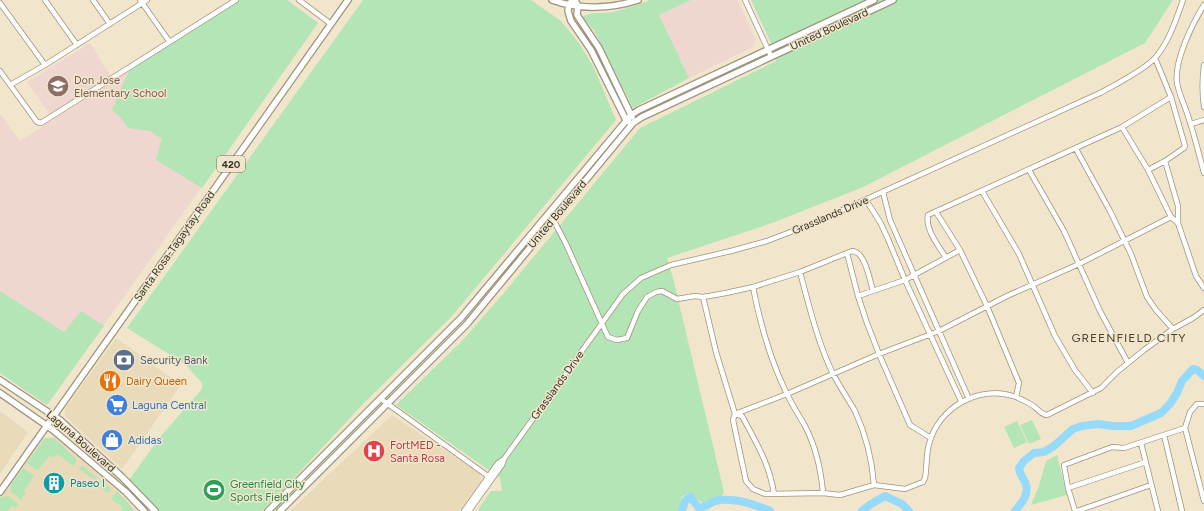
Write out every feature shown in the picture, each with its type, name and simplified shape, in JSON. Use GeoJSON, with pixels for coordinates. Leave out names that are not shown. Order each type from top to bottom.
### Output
{"type":"FeatureCollection","features":[{"type":"Feature","properties":{"kind":"main road","name":"Santa Rosa-Tagaytay Road"},"geometry":{"type":"LineString","coordinates":[[0,492],[348,0]]}},
{"type":"Feature","properties":{"kind":"main road"},"geometry":{"type":"LineString","coordinates":[[552,0],[572,1],[578,6],[605,7],[638,0]]}},
{"type":"Feature","properties":{"kind":"main road","name":"United Boulevard"},"geometry":{"type":"LineString","coordinates":[[268,511],[461,318],[631,115],[767,49],[874,0]]}},
{"type":"Feature","properties":{"kind":"main road","name":"United Boulevard"},"geometry":{"type":"LineString","coordinates":[[280,511],[467,324],[633,123],[642,117],[893,0]]}},
{"type":"Feature","properties":{"kind":"main road"},"geometry":{"type":"LineString","coordinates":[[572,1],[568,11],[571,21],[591,50],[626,120],[633,123]]}},
{"type":"Feature","properties":{"kind":"main road"},"geometry":{"type":"LineString","coordinates":[[578,6],[577,15],[599,48],[631,115],[633,123]]}},
{"type":"Feature","properties":{"kind":"main road","name":"Laguna Boulevard"},"geometry":{"type":"LineString","coordinates":[[0,380],[53,416],[123,478],[155,511]]}},
{"type":"Feature","properties":{"kind":"main road","name":"Laguna Boulevard"},"geometry":{"type":"LineString","coordinates":[[0,393],[46,425],[126,492],[143,510]]}},
{"type":"Feature","properties":{"kind":"main road"},"geometry":{"type":"LineString","coordinates":[[143,510],[148,503]]}},
{"type":"Feature","properties":{"kind":"street"},"geometry":{"type":"LineString","coordinates":[[46,0],[77,45]]}},
{"type":"Feature","properties":{"kind":"street"},"geometry":{"type":"LineString","coordinates":[[93,0],[110,24]]}},
{"type":"Feature","properties":{"kind":"street"},"geometry":{"type":"LineString","coordinates":[[10,85],[46,65],[110,24],[141,2],[147,0]]}},
{"type":"Feature","properties":{"kind":"street"},"geometry":{"type":"LineString","coordinates":[[0,71],[37,122],[41,123],[236,0]]}},
{"type":"Feature","properties":{"kind":"street"},"geometry":{"type":"LineString","coordinates":[[299,0],[331,24]]}},
{"type":"Feature","properties":{"kind":"street"},"geometry":{"type":"LineString","coordinates":[[745,0],[771,56]]}},
{"type":"Feature","properties":{"kind":"street","name":"Grasslands Drive"},"geometry":{"type":"LineString","coordinates":[[469,511],[498,463],[504,459],[623,294],[641,278],[671,265],[731,251],[773,239],[814,223],[1100,93],[1118,83],[1155,58],[1170,35],[1183,0]]}},
{"type":"Feature","properties":{"kind":"street"},"geometry":{"type":"LineString","coordinates":[[141,2],[169,41]]}},
{"type":"Feature","properties":{"kind":"street"},"geometry":{"type":"LineString","coordinates":[[0,3],[46,65]]}},
{"type":"Feature","properties":{"kind":"street"},"geometry":{"type":"LineString","coordinates":[[1204,5],[1188,33],[1181,56],[1177,83],[1191,124],[1204,171]]}},
{"type":"Feature","properties":{"kind":"street"},"geometry":{"type":"LineString","coordinates":[[1148,170],[1165,161],[1185,146],[1171,97],[1155,58]]}},
{"type":"Feature","properties":{"kind":"street"},"geometry":{"type":"LineString","coordinates":[[1204,65],[1202,80],[1202,97],[1204,107]]}},
{"type":"Feature","properties":{"kind":"street"},"geometry":{"type":"LineString","coordinates":[[946,258],[931,234],[927,220],[928,216],[1122,127],[1171,97]]}},
{"type":"Feature","properties":{"kind":"street"},"geometry":{"type":"LineString","coordinates":[[1191,124],[1204,120]]}},
{"type":"Feature","properties":{"kind":"street"},"geometry":{"type":"LineString","coordinates":[[1122,127],[1148,170],[1171,218],[1178,223]]}},
{"type":"Feature","properties":{"kind":"street"},"geometry":{"type":"LineString","coordinates":[[1076,149],[1097,186],[1125,242],[1147,296],[1156,310],[1173,329]]}},
{"type":"Feature","properties":{"kind":"street"},"geometry":{"type":"LineString","coordinates":[[1165,161],[1178,206],[1178,223],[1196,276],[1204,288]]}},
{"type":"Feature","properties":{"kind":"street"},"geometry":{"type":"LineString","coordinates":[[1029,170],[1064,231],[1100,311],[1128,363]]}},
{"type":"Feature","properties":{"kind":"street"},"geometry":{"type":"LineString","coordinates":[[982,191],[1019,254],[1055,336],[1075,370],[1093,393]]}},
{"type":"Feature","properties":{"kind":"street"},"geometry":{"type":"LineString","coordinates":[[883,192],[890,220],[969,398]]}},
{"type":"Feature","properties":{"kind":"street"},"geometry":{"type":"LineString","coordinates":[[866,200],[885,233],[961,401]]}},
{"type":"Feature","properties":{"kind":"street"},"geometry":{"type":"LineString","coordinates":[[936,212],[960,250],[987,306],[1019,383],[1016,397]]}},
{"type":"Feature","properties":{"kind":"street"},"geometry":{"type":"LineString","coordinates":[[550,213],[554,218],[608,337],[617,340],[626,338],[638,311],[647,297],[656,292],[662,291],[677,299],[694,296],[703,297],[753,287],[800,272],[856,251],[866,268],[873,291]]}},
{"type":"Feature","properties":{"kind":"street"},"geometry":{"type":"LineString","coordinates":[[735,414],[787,394],[879,354],[939,331],[1007,296],[1080,264],[1171,218]]}},
{"type":"Feature","properties":{"kind":"street"},"geometry":{"type":"LineString","coordinates":[[858,296],[906,280],[960,250]]}},
{"type":"Feature","properties":{"kind":"street"},"geometry":{"type":"LineString","coordinates":[[848,253],[858,296],[879,354],[910,425],[932,438]]}},
{"type":"Feature","properties":{"kind":"street"},"geometry":{"type":"LineString","coordinates":[[800,272],[811,314],[833,374],[854,411],[866,438],[873,466],[874,485]]}},
{"type":"Feature","properties":{"kind":"street"},"geometry":{"type":"LineString","coordinates":[[753,287],[762,330],[770,354],[787,394],[806,427],[817,455],[822,472],[823,493]]}},
{"type":"Feature","properties":{"kind":"street"},"geometry":{"type":"LineString","coordinates":[[703,297],[716,352],[735,414],[733,420],[746,481],[753,489],[765,494],[823,493],[840,495],[874,485],[905,489],[923,482],[925,478],[929,445],[935,428],[946,413],[961,401],[979,395],[998,393],[1016,397],[1032,405],[1044,415],[1047,415],[1101,388],[1128,363],[1173,329],[1204,310]]}},
{"type":"Feature","properties":{"kind":"street"},"geometry":{"type":"LineString","coordinates":[[381,399],[490,478]]}},
{"type":"Feature","properties":{"kind":"street"},"geometry":{"type":"LineString","coordinates":[[1204,404],[1197,404],[1190,412],[1184,428],[1204,501]]}},
{"type":"Feature","properties":{"kind":"street"},"geometry":{"type":"LineString","coordinates":[[735,414],[742,416],[765,460],[773,483],[774,494]]}},
{"type":"Feature","properties":{"kind":"street"},"geometry":{"type":"LineString","coordinates":[[1152,486],[1076,511],[1068,488],[1064,465],[1112,447],[1124,448],[1184,428]]}},
{"type":"Feature","properties":{"kind":"street"},"geometry":{"type":"LineString","coordinates":[[1164,435],[1182,511]]}},
{"type":"Feature","properties":{"kind":"street"},"geometry":{"type":"LineString","coordinates":[[1141,443],[1158,511]]}},
{"type":"Feature","properties":{"kind":"street"},"geometry":{"type":"LineString","coordinates":[[1068,488],[1146,462]]}},
{"type":"Feature","properties":{"kind":"street","name":"Grasslands Drive"},"geometry":{"type":"LineString","coordinates":[[464,511],[490,478]]}},
{"type":"Feature","properties":{"kind":"shaded area"},"geometry":{"type":"Polygon","coordinates":[[[239,0],[287,0],[318,23],[47,405],[0,373],[0,114],[20,141],[239,0]]]}},
{"type":"Feature","properties":{"kind":"shaded area"},"geometry":{"type":"Polygon","coordinates":[[[691,0],[738,0],[755,39],[754,45],[751,48],[689,78],[659,15],[691,0]]]}},
{"type":"Feature","properties":{"kind":"shaded area","name":"Don Jose Elementary School"},"geometry":{"type":"Polygon","coordinates":[[[90,43],[111,77],[50,115],[27,82],[90,43]]]}},
{"type":"Feature","properties":{"kind":"shaded area","name":"Laguna Central"},"geometry":{"type":"Polygon","coordinates":[[[116,338],[181,385],[122,469],[65,416],[65,409],[116,338]]]}},
{"type":"Feature","properties":{"kind":"shaded area"},"geometry":{"type":"Polygon","coordinates":[[[0,411],[28,432],[0,474],[0,411]]]}},
{"type":"Feature","properties":{"kind":"shaded area"},"geometry":{"type":"Polygon","coordinates":[[[392,415],[480,474],[481,481],[460,511],[290,511],[392,415]]]}},
{"type":"Feature","properties":{"kind":"shaded area"},"geometry":{"type":"Polygon","coordinates":[[[56,437],[127,500],[136,511],[0,511],[0,498],[43,438],[56,437]]]}},
{"type":"Feature","properties":{"kind":"green space"},"geometry":{"type":"Polygon","coordinates":[[[239,0],[287,0],[318,23],[202,188],[156,160],[162,139],[150,131],[128,128],[120,117],[112,110],[130,70],[239,0]]]}},
{"type":"Feature","properties":{"kind":"green space"},"geometry":{"type":"Polygon","coordinates":[[[363,0],[531,0],[561,21],[579,43],[593,66],[616,120],[452,316],[362,405],[262,511],[159,511],[129,480],[160,437],[202,389],[202,383],[185,364],[127,328],[363,0]]]}},
{"type":"Feature","properties":{"kind":"green space"},"geometry":{"type":"Polygon","coordinates":[[[650,0],[691,0],[659,15],[689,78],[633,108],[594,30],[582,17],[589,14],[618,11],[650,0]]]}},
{"type":"Feature","properties":{"kind":"green space"},"geometry":{"type":"Polygon","coordinates":[[[751,0],[1173,0],[1145,43],[861,188],[772,223],[667,258],[724,492],[721,498],[703,503],[688,493],[681,498],[679,511],[477,511],[491,491],[502,491],[500,478],[396,405],[462,341],[503,294],[640,128],[776,61],[771,43],[751,0]]]}},
{"type":"Feature","properties":{"kind":"green space"},"geometry":{"type":"Polygon","coordinates":[[[0,291],[64,332],[81,311],[104,326],[47,405],[0,373],[0,291]]]}},
{"type":"Feature","properties":{"kind":"green space"},"geometry":{"type":"Polygon","coordinates":[[[1032,420],[1041,439],[1029,444],[1020,425],[1032,420]]]}},
{"type":"Feature","properties":{"kind":"green space"},"geometry":{"type":"Polygon","coordinates":[[[1017,421],[1027,442],[1014,448],[1004,427],[1017,421]]]}},
{"type":"Feature","properties":{"kind":"green space"},"geometry":{"type":"Polygon","coordinates":[[[45,438],[54,438],[77,460],[73,466],[57,454],[54,458],[49,456],[38,471],[27,463],[45,438]]]}},
{"type":"Feature","properties":{"kind":"green space"},"geometry":{"type":"Polygon","coordinates":[[[1057,455],[1067,495],[1031,505],[1039,486],[1046,461],[1057,455]]]}},
{"type":"Feature","properties":{"kind":"green space"},"geometry":{"type":"Polygon","coordinates":[[[82,465],[102,483],[109,487],[110,492],[108,493],[100,488],[102,485],[79,469],[82,465]]]}},
{"type":"Feature","properties":{"kind":"green space"},"geometry":{"type":"Polygon","coordinates":[[[23,468],[34,476],[24,491],[26,492],[21,500],[11,492],[10,486],[23,468]]]}},
{"type":"Feature","properties":{"kind":"green space"},"geometry":{"type":"Polygon","coordinates":[[[117,491],[132,508],[132,511],[121,511],[122,507],[111,499],[117,491]]]}},
{"type":"Feature","properties":{"kind":"green space"},"geometry":{"type":"Polygon","coordinates":[[[8,496],[18,504],[15,508],[12,505],[8,511],[0,511],[0,499],[8,496]]]}},
{"type":"Feature","properties":{"kind":"waterway"},"geometry":{"type":"LineString","coordinates":[[1015,511],[1024,499],[1027,489],[1020,474],[1019,468],[1024,461],[1034,453],[1044,452],[1054,446],[1073,429],[1082,426],[1098,424],[1131,426],[1161,413],[1170,404],[1182,381],[1193,369],[1197,370],[1204,376]]}},
{"type":"Feature","properties":{"kind":"waterway"},"geometry":{"type":"LineString","coordinates":[[862,511],[885,496],[902,504],[909,511]]}},
{"type":"Feature","properties":{"kind":"waterway"},"geometry":{"type":"LineString","coordinates":[[682,511],[685,501],[690,497],[699,508],[715,501],[729,500],[750,504],[770,511]]}},
{"type":"Feature","properties":{"kind":"place","name":"Don Jose Elementary School"},"geometry":{"type":"Point","coordinates":[58,86]}},
{"type":"Feature","properties":{"kind":"place","name":"Security Bank"},"geometry":{"type":"Point","coordinates":[124,360]}},
{"type":"Feature","properties":{"kind":"place","name":"Dairy Queen"},"geometry":{"type":"Point","coordinates":[110,381]}},
{"type":"Feature","properties":{"kind":"place","name":"Laguna Central"},"geometry":{"type":"Point","coordinates":[117,405]}},
{"type":"Feature","properties":{"kind":"place","name":"Adidas"},"geometry":{"type":"Point","coordinates":[112,440]}},
{"type":"Feature","properties":{"kind":"place","name":"FortMED - Santa Rosa"},"geometry":{"type":"Point","coordinates":[374,451]}},
{"type":"Feature","properties":{"kind":"place","name":"Paseo I"},"geometry":{"type":"Point","coordinates":[54,483]}},
{"type":"Feature","properties":{"kind":"place","name":"Greenfield City Sports Field"},"geometry":{"type":"Point","coordinates":[214,490]}},
{"type":"Feature","properties":{"kind":"district","name":"GREENFIELD CITY"},"geometry":{"type":"Point","coordinates":[1129,338]}}]}
